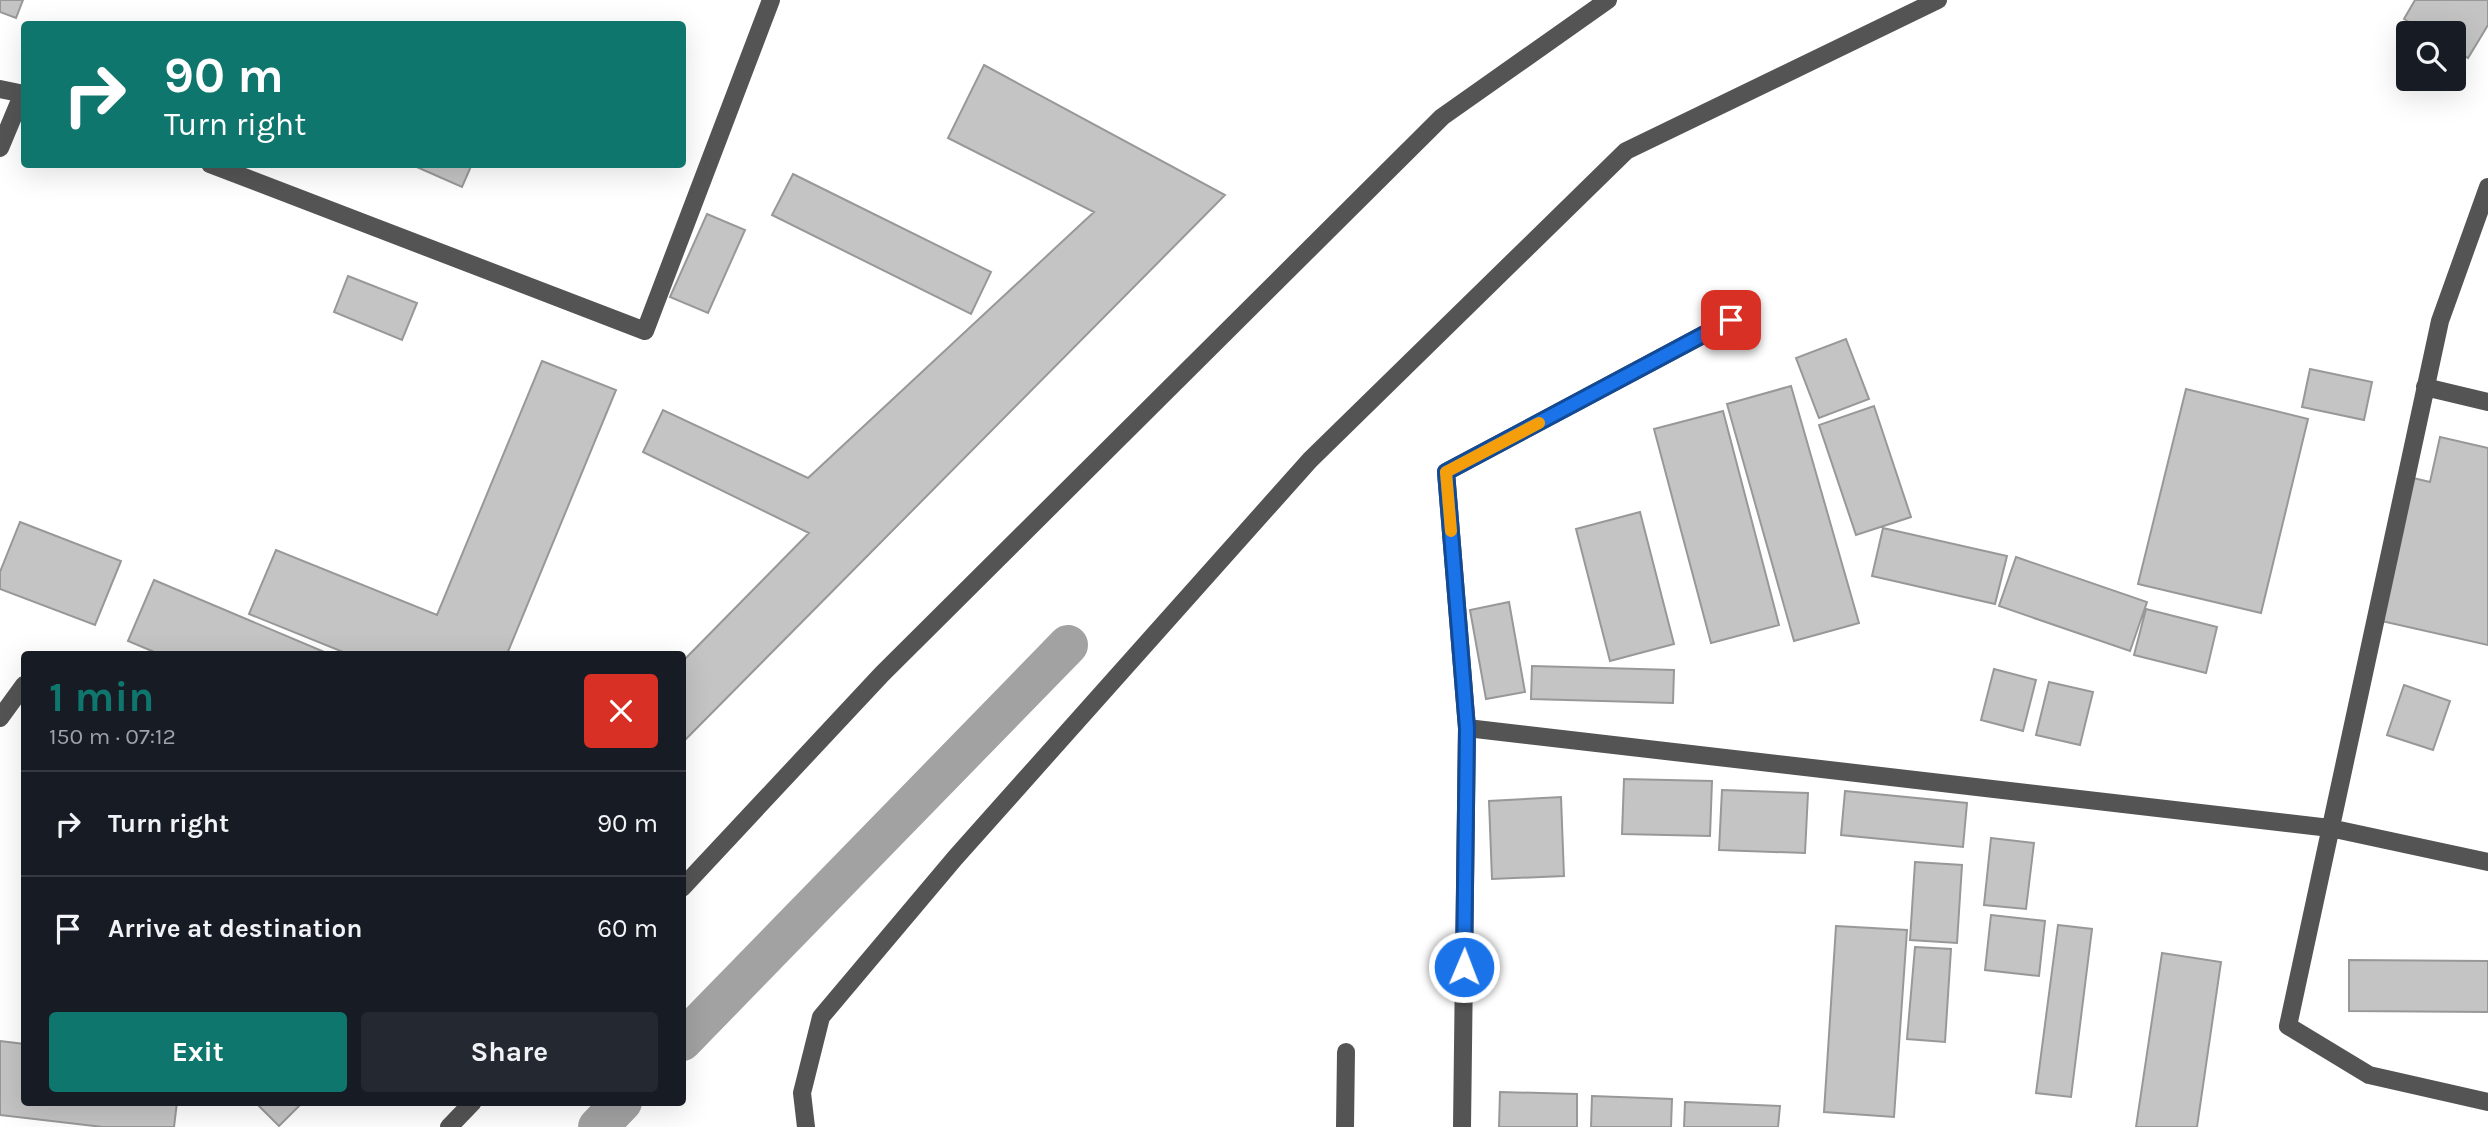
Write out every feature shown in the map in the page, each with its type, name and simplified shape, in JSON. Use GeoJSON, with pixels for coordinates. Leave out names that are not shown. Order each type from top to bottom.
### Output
{"type":"FeatureCollection","features":[{"type":"Feature","properties":{"kind":"street"},"geometry":{"type":"LineString","coordinates":[[220,168],[645,331],[771,0]]}},
{"type":"Feature","properties":{"kind":"street"},"geometry":{"type":"LineString","coordinates":[[686,884],[881,674],[1442,117],[1608,0]]}},
{"type":"Feature","properties":{"kind":"street"},"geometry":{"type":"LineString","coordinates":[[806,1127],[802,1093],[821,1017],[955,858],[1310,460],[1626,151],[1938,0]]}},
{"type":"Feature","properties":{"kind":"street"},"geometry":{"type":"LineString","coordinates":[[0,89],[21,92]]}},
{"type":"Feature","properties":{"kind":"street"},"geometry":{"type":"LineString","coordinates":[[0,148],[21,100]]}},
{"type":"Feature","properties":{"kind":"street"},"geometry":{"type":"LineString","coordinates":[[2488,187],[2440,321],[2288,1026],[2369,1075],[2488,1102]]}},
{"type":"Feature","properties":{"kind":"street"},"geometry":{"type":"LineString","coordinates":[[1462,1127],[1467,728],[1446,472],[1731,320]]}},
{"type":"Feature","properties":{"kind":"street"},"geometry":{"type":"LineString","coordinates":[[2425,387],[2488,402]]}},
{"type":"Feature","properties":{"kind":"street"},"geometry":{"type":"LineString","coordinates":[[0,718],[21,689]]}},
{"type":"Feature","properties":{"kind":"street"},"geometry":{"type":"LineString","coordinates":[[1467,728],[2330,828],[2488,862]]}},
{"type":"Feature","properties":{"kind":"street"},"geometry":{"type":"LineString","coordinates":[[1345,1127],[1346,1052]]}},
{"type":"Feature","properties":{"kind":"street"},"geometry":{"type":"LineString","coordinates":[[449,1127],[468,1106]]}},
{"type":"Feature","properties":{"kind":"building"},"geometry":{"type":"Polygon","coordinates":[[[0,0],[23,0],[16,18],[0,12],[0,0]]]}},
{"type":"Feature","properties":{"kind":"building"},"geometry":{"type":"Polygon","coordinates":[[[2415,0],[2488,0],[2488,25],[2468,58],[2466,21],[2404,19],[2415,0]]]}},
{"type":"Feature","properties":{"kind":"building"},"geometry":{"type":"Polygon","coordinates":[[[984,65],[1225,195],[686,739],[686,658],[809,533],[643,452],[663,410],[808,478],[1094,212],[948,138],[984,65]]]}},
{"type":"Feature","properties":{"kind":"building"},"geometry":{"type":"Polygon","coordinates":[[[419,168],[470,168],[462,187],[419,168]]]}},
{"type":"Feature","properties":{"kind":"building"},"geometry":{"type":"Polygon","coordinates":[[[793,174],[991,272],[971,314],[772,215],[793,174]]]}},
{"type":"Feature","properties":{"kind":"building"},"geometry":{"type":"Polygon","coordinates":[[[707,214],[745,230],[708,313],[670,297],[707,214]]]}},
{"type":"Feature","properties":{"kind":"building"},"geometry":{"type":"Polygon","coordinates":[[[348,276],[417,303],[402,340],[334,312],[348,276]]]}},
{"type":"Feature","properties":{"kind":"building"},"geometry":{"type":"Polygon","coordinates":[[[1846,339],[1869,399],[1819,418],[1796,358],[1846,339]]]}},
{"type":"Feature","properties":{"kind":"building"},"geometry":{"type":"Polygon","coordinates":[[[542,361],[616,390],[508,651],[341,651],[249,614],[276,550],[437,615],[542,361]]]}},
{"type":"Feature","properties":{"kind":"building"},"geometry":{"type":"Polygon","coordinates":[[[2310,369],[2372,382],[2364,420],[2302,407],[2310,369]]]}},
{"type":"Feature","properties":{"kind":"building"},"geometry":{"type":"Polygon","coordinates":[[[1791,386],[1859,623],[1794,641],[1727,404],[1791,386]]]}},
{"type":"Feature","properties":{"kind":"building"},"geometry":{"type":"Polygon","coordinates":[[[2186,389],[2308,419],[2261,613],[2138,584],[2186,389]]]}},
{"type":"Feature","properties":{"kind":"building"},"geometry":{"type":"Polygon","coordinates":[[[1874,406],[1911,517],[1856,535],[1819,425],[1874,406]]]}},
{"type":"Feature","properties":{"kind":"building"},"geometry":{"type":"Polygon","coordinates":[[[1723,411],[1779,625],[1711,643],[1654,429],[1723,411]]]}},
{"type":"Feature","properties":{"kind":"building"},"geometry":{"type":"Polygon","coordinates":[[[2440,437],[2488,448],[2488,645],[2377,620],[2409,477],[2430,482],[2440,437]]]}},
{"type":"Feature","properties":{"kind":"building"},"geometry":{"type":"Polygon","coordinates":[[[1640,512],[1674,644],[1610,661],[1576,529],[1640,512]]]}},
{"type":"Feature","properties":{"kind":"building"},"geometry":{"type":"Polygon","coordinates":[[[20,522],[121,561],[95,625],[0,589],[0,572],[20,522]]]}},
{"type":"Feature","properties":{"kind":"building"},"geometry":{"type":"Polygon","coordinates":[[[1883,528],[2007,556],[1995,604],[1872,576],[1883,528]]]}},
{"type":"Feature","properties":{"kind":"building"},"geometry":{"type":"Polygon","coordinates":[[[2016,557],[2147,602],[2130,651],[1999,606],[2016,557]]]}},
{"type":"Feature","properties":{"kind":"building"},"geometry":{"type":"Polygon","coordinates":[[[154,580],[322,651],[152,651],[128,641],[154,580]]]}},
{"type":"Feature","properties":{"kind":"building"},"geometry":{"type":"Polygon","coordinates":[[[1509,602],[1525,692],[1486,699],[1470,610],[1509,602]]]}},
{"type":"Feature","properties":{"kind":"building"},"geometry":{"type":"Polygon","coordinates":[[[2146,609],[2217,627],[2206,673],[2134,655],[2146,609]]]}},
{"type":"Feature","properties":{"kind":"building"},"geometry":{"type":"Polygon","coordinates":[[[1532,666],[1674,670],[1673,703],[1531,699],[1532,666]]]}},
{"type":"Feature","properties":{"kind":"building"},"geometry":{"type":"Polygon","coordinates":[[[1994,669],[2036,680],[2023,731],[1981,720],[1994,669]]]}},
{"type":"Feature","properties":{"kind":"building"},"geometry":{"type":"Polygon","coordinates":[[[2049,682],[2093,692],[2080,745],[2036,735],[2049,682]]]}},
{"type":"Feature","properties":{"kind":"building"},"geometry":{"type":"Polygon","coordinates":[[[2404,685],[2450,701],[2433,750],[2387,735],[2404,685]]]}},
{"type":"Feature","properties":{"kind":"building"},"geometry":{"type":"Polygon","coordinates":[[[1624,779],[1712,781],[1710,836],[1622,834],[1624,779]]]}},
{"type":"Feature","properties":{"kind":"building"},"geometry":{"type":"Polygon","coordinates":[[[1722,790],[1808,793],[1805,853],[1719,850],[1722,790]]]}},
{"type":"Feature","properties":{"kind":"building"},"geometry":{"type":"Polygon","coordinates":[[[1845,791],[1967,803],[1963,847],[1841,835],[1845,791]]]}},
{"type":"Feature","properties":{"kind":"building"},"geometry":{"type":"Polygon","coordinates":[[[1561,797],[1564,876],[1492,879],[1489,801],[1561,797]]]}},
{"type":"Feature","properties":{"kind":"building"},"geometry":{"type":"Polygon","coordinates":[[[1991,838],[2034,843],[2026,909],[1984,905],[1991,838]]]}},
{"type":"Feature","properties":{"kind":"building"},"geometry":{"type":"Polygon","coordinates":[[[1915,862],[1962,865],[1957,943],[1910,940],[1915,862]]]}},
{"type":"Feature","properties":{"kind":"building"},"geometry":{"type":"Polygon","coordinates":[[[1991,915],[2045,921],[2039,976],[1985,970],[1991,915]]]}},
{"type":"Feature","properties":{"kind":"building"},"geometry":{"type":"Polygon","coordinates":[[[2058,925],[2092,929],[2071,1097],[2036,1093],[2058,925]]]}},
{"type":"Feature","properties":{"kind":"building"},"geometry":{"type":"Polygon","coordinates":[[[1836,926],[1907,930],[1894,1117],[1824,1112],[1836,926]]]}},
{"type":"Feature","properties":{"kind":"building"},"geometry":{"type":"Polygon","coordinates":[[[1915,947],[1951,949],[1945,1042],[1907,1039],[1915,947]]]}},
{"type":"Feature","properties":{"kind":"building"},"geometry":{"type":"Polygon","coordinates":[[[2162,953],[2221,962],[2197,1127],[2136,1127],[2162,953]]]}},
{"type":"Feature","properties":{"kind":"building"},"geometry":{"type":"Polygon","coordinates":[[[2349,960],[2488,961],[2488,1012],[2349,1011],[2349,960]]]}},
{"type":"Feature","properties":{"kind":"building"},"geometry":{"type":"Polygon","coordinates":[[[0,1041],[21,1044],[21,1106],[177,1106],[174,1127],[103,1127],[0,1115],[0,1041]]]}},
{"type":"Feature","properties":{"kind":"building"},"geometry":{"type":"Polygon","coordinates":[[[1500,1092],[1577,1094],[1577,1127],[1499,1127],[1500,1092]]]}},
{"type":"Feature","properties":{"kind":"building"},"geometry":{"type":"Polygon","coordinates":[[[1592,1096],[1672,1099],[1671,1127],[1591,1127],[1592,1096]]]}},
{"type":"Feature","properties":{"kind":"building"},"geometry":{"type":"Polygon","coordinates":[[[1685,1102],[1780,1106],[1778,1127],[1684,1127],[1685,1102]]]}},
{"type":"Feature","properties":{"kind":"building"},"geometry":{"type":"Polygon","coordinates":[[[259,1106],[299,1106],[279,1126],[259,1106]]]}},
{"type":"Feature","properties":{"kind":"waterway"},"geometry":{"type":"LineString","coordinates":[[686,1037],[1068,645]]}},
{"type":"Feature","properties":{"kind":"waterway"},"geometry":{"type":"LineString","coordinates":[[598,1127],[618,1106]]}},
{"type":"Feature","properties":{"kind":"slow traffic"},"geometry":{"type":"LineString","coordinates":[[1451,531],[1446,472],[1539,423]]}},
{"type":"Feature","properties":{"kind":"route"},"geometry":{"type":"LineString","coordinates":[[1464,967],[1467,728],[1446,472],[1731,320]]}}]}
